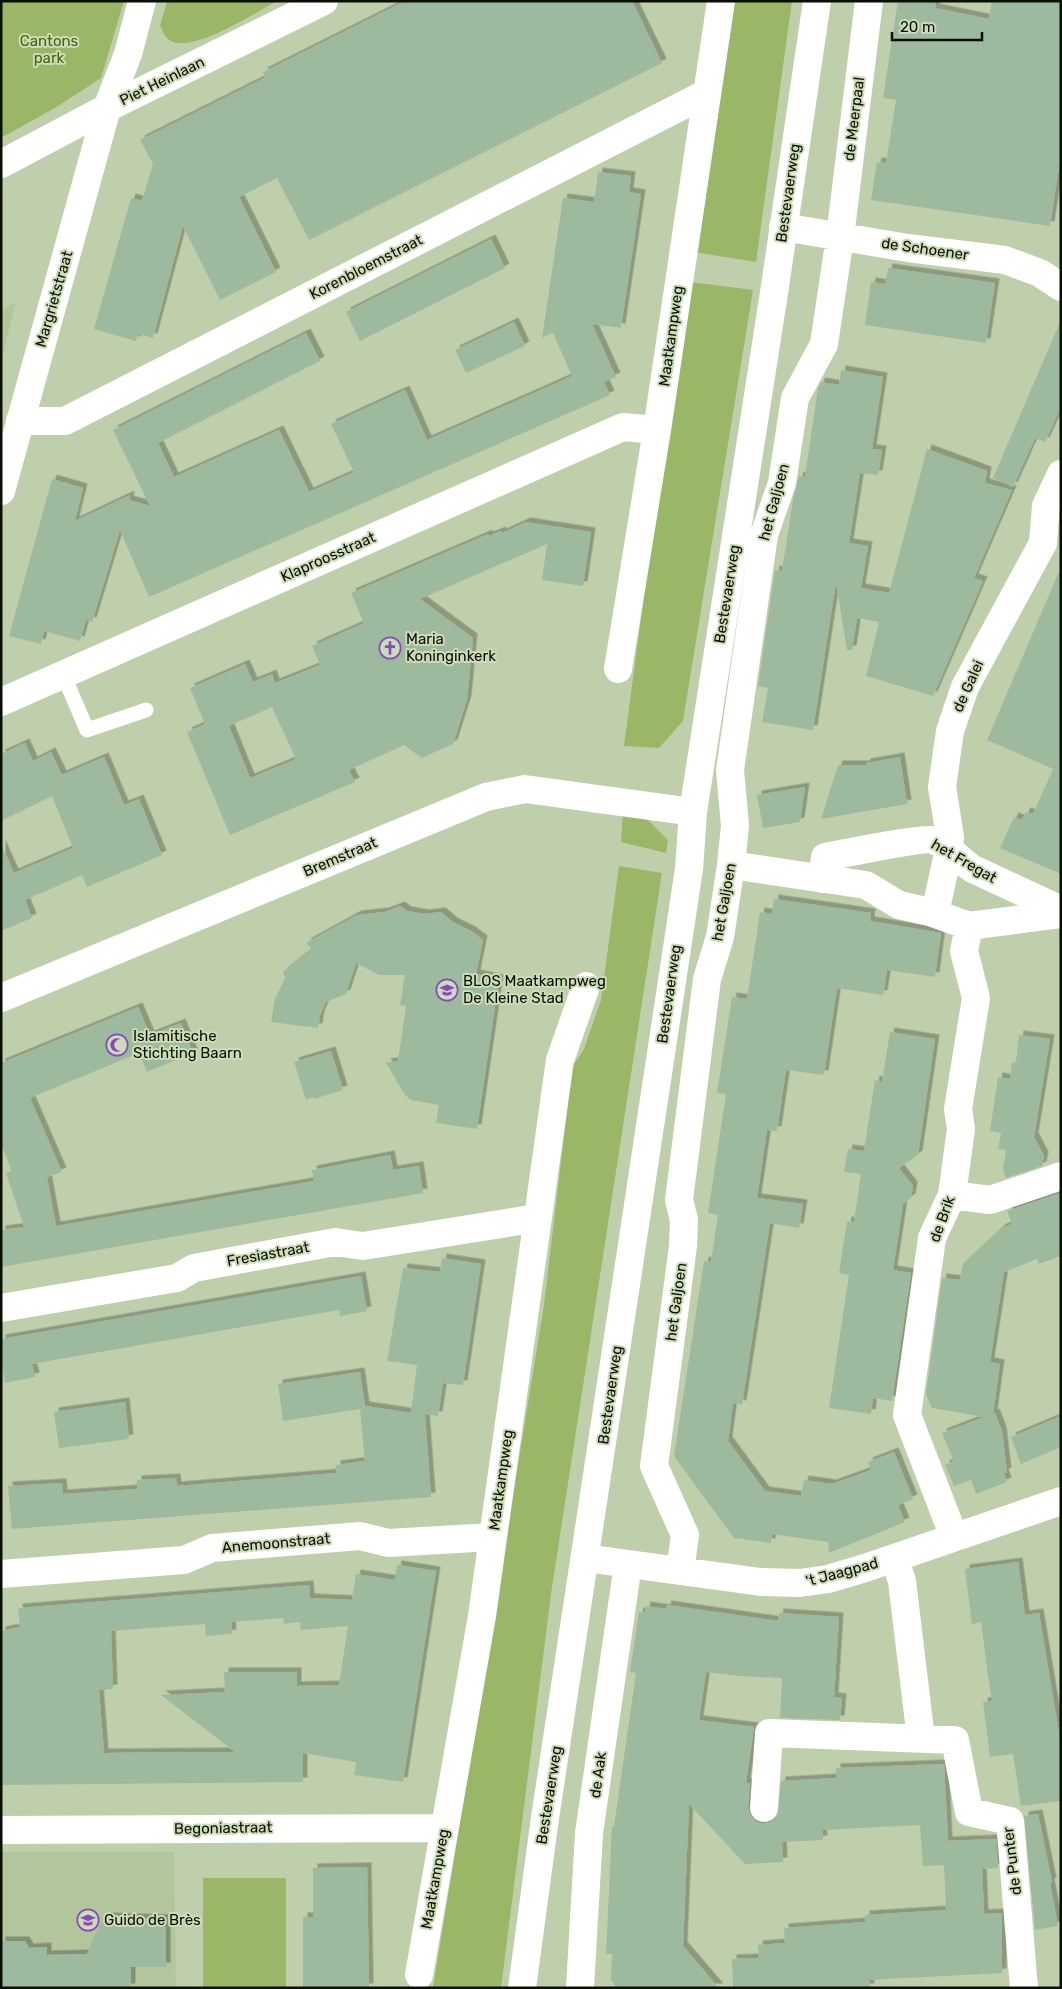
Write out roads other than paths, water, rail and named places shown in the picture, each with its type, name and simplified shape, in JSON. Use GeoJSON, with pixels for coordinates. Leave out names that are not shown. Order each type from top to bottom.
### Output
{"type":"FeatureCollection","features":[{"type":"Feature","properties":{"kind":"street","name":"Margrietstraat"},"geometry":{"type":"LineString","coordinates":[[1,491],[107,108],[128,54],[142,1]]}},
{"type":"Feature","properties":{"kind":"street","name":"Piet Heinlaan"},"geometry":{"type":"LineString","coordinates":[[1,164],[107,108],[324,1]]}},
{"type":"Feature","properties":{"kind":"street","name":"Maatkampweg"},"geometry":{"type":"LineString","coordinates":[[618,669],[657,430],[721,1]]}},
{"type":"Feature","properties":{"kind":"street","name":"Bestevaerweg"},"geometry":{"type":"LineString","coordinates":[[522,1988],[545,1818],[688,876],[693,812],[817,1]]}},
{"type":"Feature","properties":{"kind":"street","name":"de Meerpaal"},"geometry":{"type":"LineString","coordinates":[[840,237],[869,1]]}},
{"type":"Feature","properties":{"kind":"street","name":"Korenbloemstraat"},"geometry":{"type":"LineString","coordinates":[[20,421],[65,421],[707,93]]}},
{"type":"Feature","properties":{"kind":"street","name":"de Schoener"},"geometry":{"type":"LineString","coordinates":[[783,227],[840,237],[1005,260],[1040,273],[1061,287]]}},
{"type":"Feature","properties":{"kind":"street","name":"het Galjoen"},"geometry":{"type":"LineString","coordinates":[[680,1570],[685,1535],[654,1466],[684,1246],[684,1220],[680,1200],[706,988],[720,937],[731,865],[735,826],[730,770],[764,536],[782,483],[795,398],[824,344],[840,237]]}},
{"type":"Feature","properties":{"kind":"street","name":"Klaproosstraat"},"geometry":{"type":"LineString","coordinates":[[1,702],[623,427],[657,430]]}},
{"type":"Feature","properties":{"kind":"street","name":"de Galei"},"geometry":{"type":"LineString","coordinates":[[935,914],[950,837],[942,787],[942,771],[958,704],[1043,543],[1046,506],[1061,474]]}},
{"type":"Feature","properties":{"kind":"street","name":"Bremstraat"},"geometry":{"type":"LineString","coordinates":[[1,998],[486,797],[525,789],[693,812]]}},
{"type":"Feature","properties":{"kind":"street","name":"het Fregat"},"geometry":{"type":"LineString","coordinates":[[822,879],[825,857],[932,839],[949,849],[961,861],[974,869],[1061,910]]}},
{"type":"Feature","properties":{"kind":"street"},"geometry":{"type":"LineString","coordinates":[[731,865],[866,885],[900,905],[935,914],[969,926],[1061,914]]}},
{"type":"Feature","properties":{"kind":"street","name":"de Brik"},"geometry":{"type":"LineString","coordinates":[[954,1537],[907,1415],[932,1238],[952,1195],[961,1129],[958,1109],[976,998],[964,951],[969,926]]}},
{"type":"Feature","properties":{"kind":"street","name":"Maatkampweg"},"geometry":{"type":"LineString","coordinates":[[419,1975],[482,1616],[560,1060],[586,986]]}},
{"type":"Feature","properties":{"kind":"street"},"geometry":{"type":"LineString","coordinates":[[952,1195],[990,1200],[1061,1176]]}},
{"type":"Feature","properties":{"kind":"street","name":"Fresiastraat"},"geometry":{"type":"LineString","coordinates":[[1,1308],[177,1278],[194,1268],[335,1242],[363,1246],[538,1218]]}},
{"type":"Feature","properties":{"kind":"street","name":"'t Jaagpad"},"geometry":{"type":"LineString","coordinates":[[585,1558],[761,1582],[800,1584],[828,1579],[894,1558],[1061,1500]]}},
{"type":"Feature","properties":{"kind":"street","name":"Anemoonstraat"},"geometry":{"type":"LineString","coordinates":[[1,1574],[184,1560],[212,1548],[360,1536],[388,1543],[492,1537]]}},
{"type":"Feature","properties":{"kind":"street"},"geometry":{"type":"LineString","coordinates":[[894,1558],[902,1582],[921,1739]]}},
{"type":"Feature","properties":{"kind":"street","name":"de Aak"},"geometry":{"type":"LineString","coordinates":[[580,1988],[589,1833],[628,1564]]}},
{"type":"Feature","properties":{"kind":"street","name":"de Punter"},"geometry":{"type":"LineString","coordinates":[[764,1808],[769,1733],[955,1740],[968,1812],[1010,1821],[1024,1988]]}},
{"type":"Feature","properties":{"kind":"street","name":"Begoniastraat"},"geometry":{"type":"LineString","coordinates":[[1,1830],[444,1828]]}},
{"type":"Feature","properties":{"kind":"lane"},"geometry":{"type":"LineString","coordinates":[[63,674],[87,730],[146,710]]}},
{"type":"Feature","properties":{"kind":"place","name":"Maria Koninginkerk"},"geometry":{"type":"Point","coordinates":[390,648]}},
{"type":"Feature","properties":{"kind":"place","name":"BLOS Maatkampweg De Kleine Stad"},"geometry":{"type":"Point","coordinates":[447,990]}},
{"type":"Feature","properties":{"kind":"place","name":"Islamitische Stichting Baarn"},"geometry":{"type":"Point","coordinates":[117,1045]}},
{"type":"Feature","properties":{"kind":"place","name":"Guido de Brès"},"geometry":{"type":"Point","coordinates":[88,1920]}},
{"type":"Feature","properties":{"kind":"park label","name":"Cantons park"},"geometry":{"type":"Point","coordinates":[49,50]}}]}
